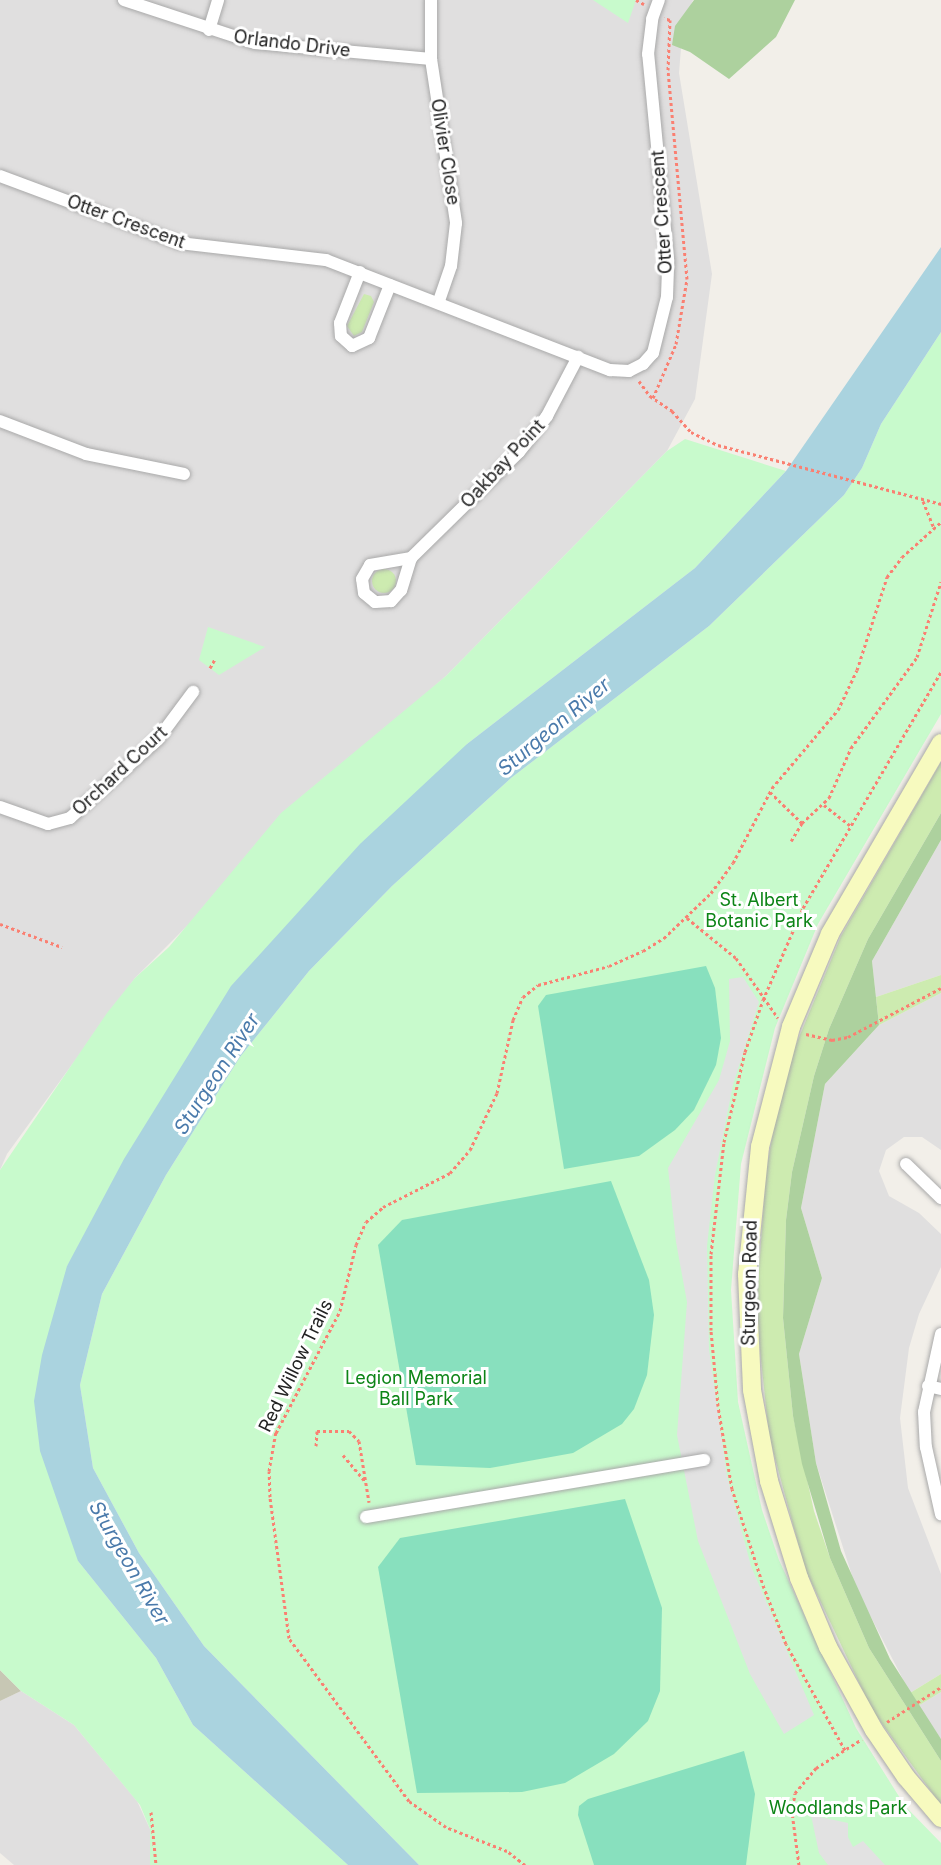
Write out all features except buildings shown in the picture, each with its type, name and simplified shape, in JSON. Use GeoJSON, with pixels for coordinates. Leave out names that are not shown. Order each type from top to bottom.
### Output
{"type":"FeatureCollection","features":[{"type":"Feature","properties":{"kind":"main road","name":"Sturgeon Road"},"geometry":{"type":"LineString","coordinates":[[941,743],[830,934],[791,1027],[760,1147],[747,1274],[752,1390],[770,1481],[799,1578],[828,1647],[874,1730],[906,1778],[941,1818]]}},
{"type":"Feature","properties":{"kind":"street","name":"Orlando Drive"},"geometry":{"type":"LineString","coordinates":[[124,0],[209,30],[255,43],[431,59]]}},
{"type":"Feature","properties":{"kind":"street"},"geometry":{"type":"LineString","coordinates":[[209,30],[218,0]]}},
{"type":"Feature","properties":{"kind":"street","name":"Olivier Close"},"geometry":{"type":"LineString","coordinates":[[431,0],[431,59],[456,223],[451,266],[438,303]]}},
{"type":"Feature","properties":{"kind":"street","name":"Otter Crescent"},"geometry":{"type":"LineString","coordinates":[[0,176],[179,243],[326,260],[617,372],[637,368],[656,346],[664,313],[668,260],[648,54],[652,19],[658,0]]}},
{"type":"Feature","properties":{"kind":"street"},"geometry":{"type":"LineString","coordinates":[[360,272],[340,323],[341,336],[352,346],[369,338],[390,285]]}},
{"type":"Feature","properties":{"kind":"street","name":"Oakbay Point"},"geometry":{"type":"LineString","coordinates":[[411,558],[370,565],[362,579],[364,592],[375,602],[391,601],[401,591],[411,558],[534,434],[578,357]]}},
{"type":"Feature","properties":{"kind":"street"},"geometry":{"type":"LineString","coordinates":[[0,421],[86,454],[184,474]]}},
{"type":"Feature","properties":{"kind":"street","name":"Orchard Court"},"geometry":{"type":"LineString","coordinates":[[0,807],[48,824],[70,818],[158,739],[193,692]]}},
{"type":"Feature","properties":{"kind":"street"},"geometry":{"type":"LineString","coordinates":[[906,1164],[941,1198]]}},
{"type":"Feature","properties":{"kind":"street"},"geometry":{"type":"LineString","coordinates":[[940,1342],[935,1388],[924,1412],[926,1447],[941,1514]]}},
{"type":"Feature","properties":{"kind":"street"},"geometry":{"type":"LineString","coordinates":[[369,1516],[704,1460]]}},
{"type":"Feature","properties":{"kind":"path"},"geometry":{"type":"LineString","coordinates":[[636,0],[646,5]]}},
{"type":"Feature","properties":{"kind":"path"},"geometry":{"type":"LineString","coordinates":[[639,381],[650,396],[672,411],[691,432],[718,445],[771,457],[868,483],[923,501],[941,504]]}},
{"type":"Feature","properties":{"kind":"path"},"geometry":{"type":"LineString","coordinates":[[923,501],[934,528]]}},
{"type":"Feature","properties":{"kind":"path","name":"Red Willow Trails"},"geometry":{"type":"LineString","coordinates":[[525,1865],[507,1851],[446,1827],[409,1801],[289,1638],[270,1497],[272,1450],[284,1414],[340,1311],[356,1245],[366,1222],[383,1207],[444,1178],[470,1150],[497,1093],[513,1020],[523,997],[538,985],[626,960],[664,938],[687,918],[728,871],[770,792],[838,710],[857,670],[887,578],[941,522]]}},
{"type":"Feature","properties":{"kind":"path"},"geometry":{"type":"LineString","coordinates":[[791,840],[802,823],[824,805],[851,748],[917,657],[941,582]]}},
{"type":"Feature","properties":{"kind":"path"},"geometry":{"type":"LineString","coordinates":[[210,668],[215,659]]}},
{"type":"Feature","properties":{"kind":"path"},"geometry":{"type":"LineString","coordinates":[[803,908],[941,672]]}},
{"type":"Feature","properties":{"kind":"path"},"geometry":{"type":"LineString","coordinates":[[770,792],[802,823]]}},
{"type":"Feature","properties":{"kind":"path"},"geometry":{"type":"LineString","coordinates":[[824,805],[850,825]]}},
{"type":"Feature","properties":{"kind":"path"},"geometry":{"type":"LineString","coordinates":[[687,918],[736,958],[761,996]]}},
{"type":"Feature","properties":{"kind":"path"},"geometry":{"type":"LineString","coordinates":[[0,924],[62,947]]}},
{"type":"Feature","properties":{"kind":"path"},"geometry":{"type":"LineString","coordinates":[[801,1032],[832,1040],[848,1037],[941,988]]}},
{"type":"Feature","properties":{"kind":"path"},"geometry":{"type":"LineString","coordinates":[[316,1446],[316,1431],[349,1431],[359,1441],[369,1516]]}},
{"type":"Feature","properties":{"kind":"path"},"geometry":{"type":"LineString","coordinates":[[343,1455],[366,1482]]}},
{"type":"Feature","properties":{"kind":"path"},"geometry":{"type":"LineString","coordinates":[[883,1725],[941,1687]]}},
{"type":"Feature","properties":{"kind":"path"},"geometry":{"type":"LineString","coordinates":[[799,1865],[792,1812],[795,1793],[816,1768],[865,1736]]}},
{"type":"Feature","properties":{"kind":"path"},"geometry":{"type":"LineString","coordinates":[[151,1812],[155,1829],[156,1865]]}},
{"type":"Feature","properties":{"kind":"path"},"geometry":{"type":"LineString","coordinates":[[798,1860],[804,1865]]}},
{"type":"Feature","properties":{"kind":"shaded area"},"geometry":{"type":"Polygon","coordinates":[[[0,0],[693,0],[683,24],[679,73],[712,274],[695,399],[667,451],[446,676],[377,736],[135,978],[7,1154],[0,1170],[0,0]]]}},
{"type":"Feature","properties":{"kind":"shaded area"},"geometry":{"type":"Polygon","coordinates":[[[941,840],[941,975],[876,997],[872,961],[941,840]]]}},
{"type":"Feature","properties":{"kind":"shaded area"},"geometry":{"type":"Polygon","coordinates":[[[743,977],[759,1002],[733,1085],[715,1175],[707,1246],[709,1349],[727,1476],[751,1566],[814,1715],[784,1734],[750,1674],[698,1541],[677,1435],[687,1302],[676,1242],[668,1168],[719,1080],[730,1041],[729,979],[743,977]]]}},
{"type":"Feature","properties":{"kind":"shaded area"},"geometry":{"type":"Polygon","coordinates":[[[941,993],[941,1150],[922,1137],[904,1137],[886,1150],[879,1171],[889,1196],[919,1213],[941,1234],[941,1267],[919,1314],[909,1348],[900,1418],[908,1488],[941,1574],[941,1674],[910,1693],[856,1588],[816,1463],[799,1354],[822,1278],[801,1208],[825,1084],[879,1025],[941,993]]]}},
{"type":"Feature","properties":{"kind":"shaded area"},"geometry":{"type":"Polygon","coordinates":[[[0,1670],[21,1691],[0,1701],[0,1670]]]}},
{"type":"Feature","properties":{"kind":"shaded area"},"geometry":{"type":"Polygon","coordinates":[[[21,1691],[74,1725],[137,1801],[150,1829],[150,1865],[14,1865],[0,1853],[0,1701],[21,1691]]]}},
{"type":"Feature","properties":{"kind":"shaded area"},"geometry":{"type":"Polygon","coordinates":[[[941,1692],[941,1739],[918,1706],[941,1692]]]}},
{"type":"Feature","properties":{"kind":"shaded area"},"geometry":{"type":"Polygon","coordinates":[[[811,1815],[848,1823],[848,1837],[853,1847],[863,1841],[885,1865],[828,1865],[819,1853],[811,1815]]]}},
{"type":"Feature","properties":{"kind":"green space"},"geometry":{"type":"Polygon","coordinates":[[[593,0],[636,0],[628,23],[593,0]]]}},
{"type":"Feature","properties":{"kind":"green space"},"geometry":{"type":"Polygon","coordinates":[[[694,0],[795,0],[776,37],[729,79],[690,52],[672,45],[675,26],[694,0]]]}},
{"type":"Feature","properties":{"kind":"green space"},"geometry":{"type":"Polygon","coordinates":[[[364,294],[371,296],[374,302],[362,332],[354,336],[347,326],[364,294]]]}},
{"type":"Feature","properties":{"kind":"green space","name":"Legion Memorial Ball Park"},"geometry":{"type":"Polygon","coordinates":[[[941,332],[941,714],[818,924],[775,1028],[741,1164],[731,1290],[738,1402],[762,1510],[779,1560],[856,1728],[905,1806],[941,1843],[941,1865],[419,1865],[204,1646],[139,1553],[93,1468],[80,1385],[102,1294],[166,1175],[240,1057],[309,971],[392,886],[511,778],[709,626],[844,495],[862,468],[881,424],[941,332]]]}},
{"type":"Feature","properties":{"kind":"green space"},"geometry":{"type":"Polygon","coordinates":[[[685,439],[786,471],[695,568],[467,744],[67,1266],[78,1561],[156,1658],[193,1725],[348,1865],[150,1865],[150,1829],[140,1805],[74,1725],[21,1691],[0,1670],[0,1170],[107,1013],[135,978],[169,947],[281,813],[446,676],[667,451],[685,439]]]}},
{"type":"Feature","properties":{"kind":"green space"},"geometry":{"type":"Polygon","coordinates":[[[384,569],[389,570],[395,576],[395,586],[389,592],[384,593],[379,592],[373,586],[372,581],[373,576],[379,570],[384,569]]]}},
{"type":"Feature","properties":{"kind":"green space"},"geometry":{"type":"Polygon","coordinates":[[[208,627],[265,647],[219,675],[199,660],[208,627]]]}},
{"type":"Feature","properties":{"kind":"green space"},"geometry":{"type":"Polygon","coordinates":[[[941,762],[941,813],[868,939],[829,1029],[814,1076],[792,1172],[786,1220],[783,1318],[793,1416],[814,1511],[830,1558],[869,1648],[941,1761],[941,1805],[872,1710],[805,1569],[769,1436],[756,1312],[766,1172],[774,1127],[795,1047],[841,936],[941,762]]]}},
{"type":"Feature","properties":{"kind":"green space"},"geometry":{"type":"Polygon","coordinates":[[[941,813],[941,840],[872,961],[879,1025],[825,1084],[801,1208],[822,1278],[799,1354],[816,1463],[841,1551],[890,1659],[941,1739],[941,1761],[869,1648],[830,1558],[802,1464],[793,1416],[783,1318],[786,1220],[792,1172],[814,1076],[829,1029],[868,939],[941,813]]]}},
{"type":"Feature","properties":{"kind":"green space"},"geometry":{"type":"Polygon","coordinates":[[[706,966],[715,988],[721,1038],[716,1065],[694,1110],[675,1130],[639,1156],[564,1169],[538,1006],[546,995],[706,966]]]}},
{"type":"Feature","properties":{"kind":"green space"},"geometry":{"type":"Polygon","coordinates":[[[941,975],[941,993],[879,1025],[876,997],[941,975]]]}},
{"type":"Feature","properties":{"kind":"green space"},"geometry":{"type":"Polygon","coordinates":[[[611,1181],[649,1280],[654,1315],[647,1375],[634,1409],[622,1424],[573,1453],[490,1468],[416,1465],[378,1245],[402,1220],[611,1181]]]}},
{"type":"Feature","properties":{"kind":"green space"},"geometry":{"type":"Polygon","coordinates":[[[625,1499],[662,1608],[660,1691],[648,1721],[614,1754],[565,1783],[522,1792],[417,1793],[378,1567],[400,1538],[625,1499]]]}},
{"type":"Feature","properties":{"kind":"green space"},"geometry":{"type":"Polygon","coordinates":[[[941,1674],[941,1692],[918,1706],[910,1693],[941,1674]]]}},
{"type":"Feature","properties":{"kind":"green space"},"geometry":{"type":"Polygon","coordinates":[[[744,1751],[755,1794],[746,1865],[594,1865],[578,1815],[579,1806],[588,1799],[744,1751]]]}},
{"type":"Feature","properties":{"kind":"water","name":"Sturgeon River"},"geometry":{"type":"Polygon","coordinates":[[[941,247],[941,332],[881,424],[862,468],[844,495],[709,626],[511,778],[392,886],[309,971],[240,1057],[166,1175],[102,1294],[80,1385],[93,1468],[139,1553],[204,1646],[419,1865],[348,1865],[193,1725],[156,1658],[78,1561],[40,1451],[34,1401],[42,1355],[67,1266],[124,1159],[231,986],[360,844],[467,744],[695,568],[786,471],[941,247]]]}},
{"type":"Feature","properties":{"kind":"park label","name":"St. Albert Botanic Park"},"geometry":{"type":"Point","coordinates":[759,911]}},
{"type":"Feature","properties":{"kind":"park label","name":"Woodlands Park"},"geometry":{"type":"Point","coordinates":[838,1808]}}]}
